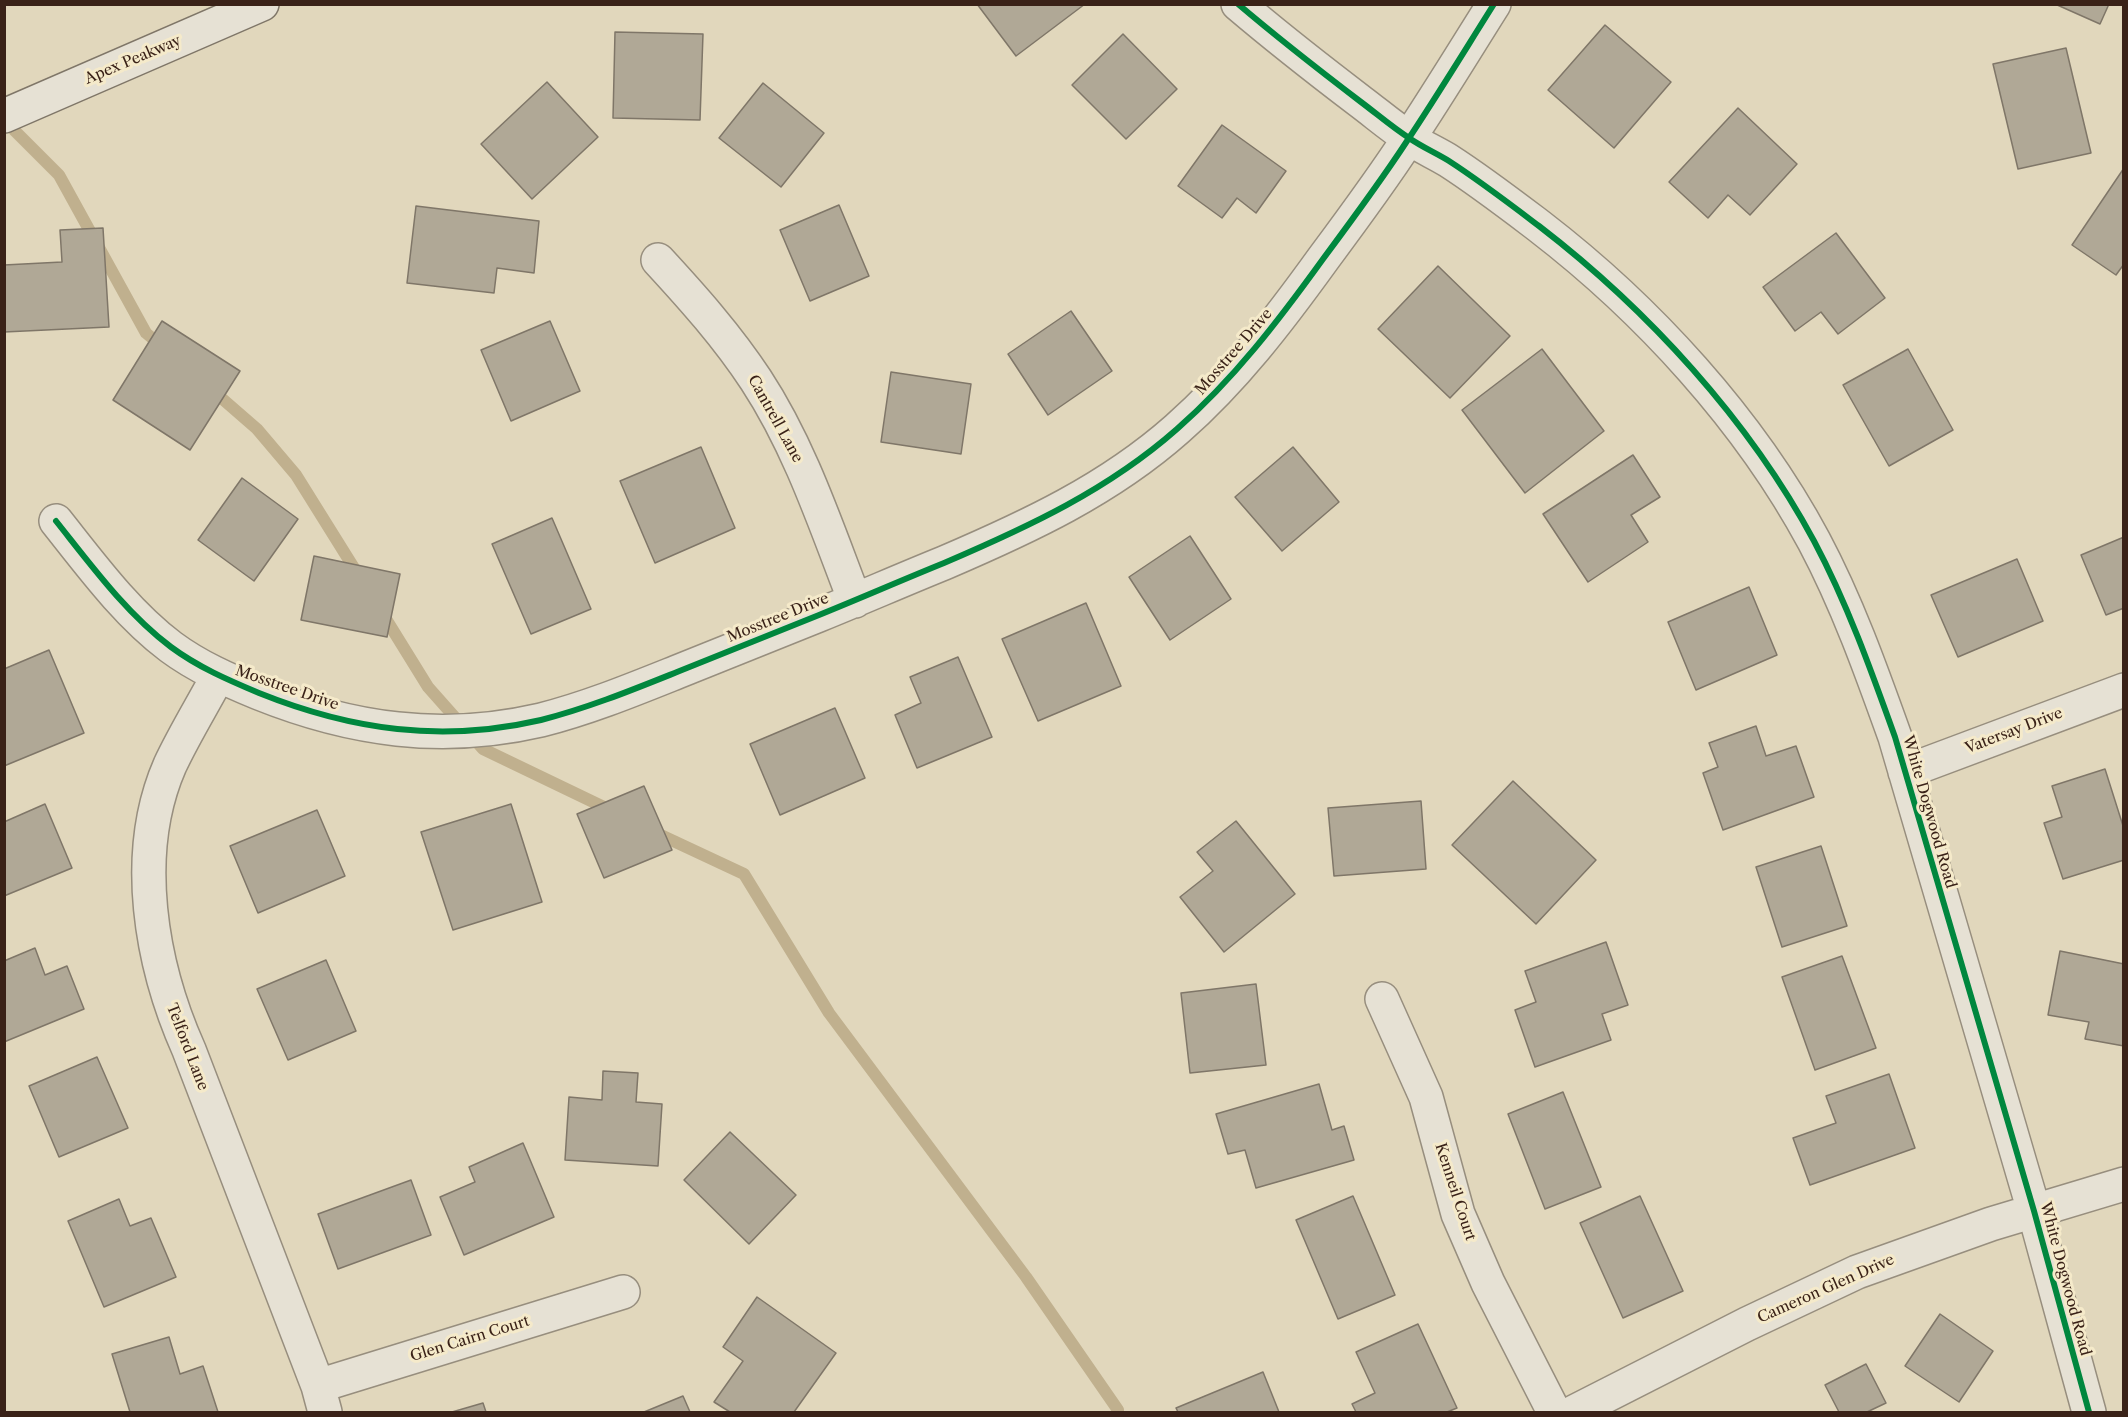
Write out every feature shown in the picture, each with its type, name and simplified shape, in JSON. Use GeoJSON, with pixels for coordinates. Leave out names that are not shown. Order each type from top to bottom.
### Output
{"type":"FeatureCollection","features":[{"type":"Feature","properties":{"kind":"street","name":"Apex Peakway"},"geometry":{"type":"LineString","coordinates":[[4,116],[262,4]]}},
{"type":"Feature","properties":{"kind":"street","name":"White Dogwood Road"},"geometry":{"type":"LineString","coordinates":[[1238,4],[1294,52],[1409,138],[1448,160],[1521,213],[1600,275],[1701,380],[1776,479],[1814,540],[1847,611],[1895,737],[2034,1210],[2090,1413]]}},
{"type":"Feature","properties":{"kind":"street","name":"Mosstree Drive"},"geometry":{"type":"LineString","coordinates":[[56,521],[98,574],[130,609],[170,645],[218,676],[289,705],[358,724],[409,731],[492,728],[538,720],[603,702],[855,600],[1060,510],[1120,474],[1174,432],[1222,387],[1274,326],[1409,138],[1494,4]]}},
{"type":"Feature","properties":{"kind":"street","name":"Cantrell Lane"},"geometry":{"type":"LineString","coordinates":[[657,260],[706,312],[756,381],[791,442],[820,508],[855,600]]}},
{"type":"Feature","properties":{"kind":"street","name":"Telford Lane"},"geometry":{"type":"LineString","coordinates":[[218,676],[170,765],[158,799],[150,856],[154,942],[177,1024],[189,1050],[321,1400]]}},
{"type":"Feature","properties":{"kind":"street","name":"Vatersay Drive"},"geometry":{"type":"LineString","coordinates":[[1905,772],[2124,690]]}},
{"type":"Feature","properties":{"kind":"street","name":"Kenneil Court"},"geometry":{"type":"LineString","coordinates":[[1382,999],[1426,1097],[1458,1214],[1488,1283],[1554,1413]]}},
{"type":"Feature","properties":{"kind":"street","name":"Cameron Glen Drive"},"geometry":{"type":"LineString","coordinates":[[1574,1413],[1747,1324],[1857,1272],[1991,1224],[2124,1184]]}},
{"type":"Feature","properties":{"kind":"street","name":"Glen Cairn Court"},"geometry":{"type":"LineString","coordinates":[[321,1400],[623,1292]]}},
{"type":"Feature","properties":{"kind":"building"},"geometry":{"type":"Polygon","coordinates":[[[977,4],[1085,4],[1016,56],[977,4]]]}},
{"type":"Feature","properties":{"kind":"building"},"geometry":{"type":"Polygon","coordinates":[[[2055,4],[2109,4],[2100,24],[2055,4]]]}},
{"type":"Feature","properties":{"kind":"building"},"geometry":{"type":"Polygon","coordinates":[[[1605,25],[1671,82],[1614,148],[1548,90],[1605,25]]]}},
{"type":"Feature","properties":{"kind":"building"},"geometry":{"type":"Polygon","coordinates":[[[615,32],[703,34],[700,120],[613,118],[615,32]]]}},
{"type":"Feature","properties":{"kind":"building"},"geometry":{"type":"Polygon","coordinates":[[[1123,34],[1177,89],[1126,139],[1072,85],[1123,34]]]}},
{"type":"Feature","properties":{"kind":"building"},"geometry":{"type":"Polygon","coordinates":[[[2066,48],[2091,153],[2018,169],[1993,64],[2066,48]]]}},
{"type":"Feature","properties":{"kind":"building"},"geometry":{"type":"Polygon","coordinates":[[[547,82],[598,137],[532,199],[481,144],[547,82]]]}},
{"type":"Feature","properties":{"kind":"building"},"geometry":{"type":"Polygon","coordinates":[[[763,83],[824,133],[781,187],[719,138],[763,83]]]}},
{"type":"Feature","properties":{"kind":"building"},"geometry":{"type":"Polygon","coordinates":[[[1738,108],[1797,164],[1750,215],[1728,195],[1708,218],[1669,182],[1738,108]]]}},
{"type":"Feature","properties":{"kind":"building"},"geometry":{"type":"Polygon","coordinates":[[[1222,125],[1286,171],[1256,213],[1237,198],[1222,218],[1178,186],[1222,125]]]}},
{"type":"Feature","properties":{"kind":"building"},"geometry":{"type":"Polygon","coordinates":[[[2124,168],[2124,264],[2116,275],[2072,245],[2124,168]]]}},
{"type":"Feature","properties":{"kind":"building"},"geometry":{"type":"Polygon","coordinates":[[[839,205],[869,276],[810,301],[780,230],[839,205]]]}},
{"type":"Feature","properties":{"kind":"building"},"geometry":{"type":"Polygon","coordinates":[[[416,206],[539,221],[534,273],[497,268],[494,293],[407,283],[416,206]]]}},
{"type":"Feature","properties":{"kind":"building"},"geometry":{"type":"Polygon","coordinates":[[[103,228],[109,327],[4,332],[4,265],[62,262],[60,230],[103,228]]]}},
{"type":"Feature","properties":{"kind":"building"},"geometry":{"type":"Polygon","coordinates":[[[1836,233],[1885,298],[1838,334],[1821,312],[1795,331],[1763,287],[1836,233]]]}},
{"type":"Feature","properties":{"kind":"building"},"geometry":{"type":"Polygon","coordinates":[[[1438,266],[1510,336],[1450,398],[1378,329],[1438,266]]]}},
{"type":"Feature","properties":{"kind":"building"},"geometry":{"type":"Polygon","coordinates":[[[1071,311],[1112,371],[1048,415],[1008,354],[1071,311]]]}},
{"type":"Feature","properties":{"kind":"building"},"geometry":{"type":"Polygon","coordinates":[[[162,321],[240,371],[190,450],[113,400],[162,321]]]}},
{"type":"Feature","properties":{"kind":"building"},"geometry":{"type":"Polygon","coordinates":[[[550,321],[580,391],[511,421],[481,350],[550,321]]]}},
{"type":"Feature","properties":{"kind":"building"},"geometry":{"type":"Polygon","coordinates":[[[1542,349],[1604,431],[1525,493],[1462,410],[1542,349]]]}},
{"type":"Feature","properties":{"kind":"building"},"geometry":{"type":"Polygon","coordinates":[[[1908,349],[1953,430],[1889,466],[1843,385],[1908,349]]]}},
{"type":"Feature","properties":{"kind":"building"},"geometry":{"type":"Polygon","coordinates":[[[891,372],[971,384],[961,454],[881,442],[891,372]]]}},
{"type":"Feature","properties":{"kind":"building"},"geometry":{"type":"Polygon","coordinates":[[[701,447],[735,528],[655,563],[620,481],[701,447]]]}},
{"type":"Feature","properties":{"kind":"building"},"geometry":{"type":"Polygon","coordinates":[[[1293,447],[1339,502],[1282,551],[1235,497],[1293,447]]]}},
{"type":"Feature","properties":{"kind":"building"},"geometry":{"type":"Polygon","coordinates":[[[1633,455],[1660,497],[1631,515],[1648,542],[1588,582],[1543,514],[1633,455]]]}},
{"type":"Feature","properties":{"kind":"building"},"geometry":{"type":"Polygon","coordinates":[[[242,478],[298,519],[254,581],[198,540],[242,478]]]}},
{"type":"Feature","properties":{"kind":"building"},"geometry":{"type":"Polygon","coordinates":[[[552,518],[591,609],[531,634],[492,544],[552,518]]]}},
{"type":"Feature","properties":{"kind":"building"},"geometry":{"type":"Polygon","coordinates":[[[1190,536],[1231,599],[1170,640],[1129,577],[1190,536]]]}},
{"type":"Feature","properties":{"kind":"building"},"geometry":{"type":"Polygon","coordinates":[[[2124,537],[2124,608],[2106,615],[2081,555],[2124,537]]]}},
{"type":"Feature","properties":{"kind":"building"},"geometry":{"type":"Polygon","coordinates":[[[314,556],[400,574],[387,637],[301,620],[314,556]]]}},
{"type":"Feature","properties":{"kind":"building"},"geometry":{"type":"Polygon","coordinates":[[[2017,559],[2043,621],[1958,657],[1931,595],[2017,559]]]}},
{"type":"Feature","properties":{"kind":"building"},"geometry":{"type":"Polygon","coordinates":[[[1749,587],[1777,655],[1696,690],[1668,622],[1749,587]]]}},
{"type":"Feature","properties":{"kind":"building"},"geometry":{"type":"Polygon","coordinates":[[[1086,603],[1121,686],[1038,721],[1002,639],[1086,603]]]}},
{"type":"Feature","properties":{"kind":"building"},"geometry":{"type":"Polygon","coordinates":[[[49,650],[84,733],[4,766],[4,669],[49,650]]]}},
{"type":"Feature","properties":{"kind":"building"},"geometry":{"type":"Polygon","coordinates":[[[958,657],[992,737],[917,768],[895,715],[921,703],[910,677],[958,657]]]}},
{"type":"Feature","properties":{"kind":"building"},"geometry":{"type":"Polygon","coordinates":[[[835,708],[865,778],[780,815],[750,744],[835,708]]]}},
{"type":"Feature","properties":{"kind":"building"},"geometry":{"type":"Polygon","coordinates":[[[1756,726],[1766,756],[1796,746],[1814,797],[1723,830],[1703,773],[1718,767],[1709,743],[1756,726]]]}},
{"type":"Feature","properties":{"kind":"building"},"geometry":{"type":"Polygon","coordinates":[[[2105,769],[2124,829],[2124,860],[2063,879],[2044,823],[2062,817],[2052,786],[2105,769]]]}},
{"type":"Feature","properties":{"kind":"building"},"geometry":{"type":"Polygon","coordinates":[[[1513,781],[1596,860],[1536,924],[1452,845],[1513,781]]]}},
{"type":"Feature","properties":{"kind":"building"},"geometry":{"type":"Polygon","coordinates":[[[644,786],[672,850],[604,878],[577,814],[644,786]]]}},
{"type":"Feature","properties":{"kind":"building"},"geometry":{"type":"Polygon","coordinates":[[[1421,801],[1426,869],[1334,876],[1328,808],[1421,801]]]}},
{"type":"Feature","properties":{"kind":"building"},"geometry":{"type":"Polygon","coordinates":[[[45,804],[72,868],[4,896],[4,822],[45,804]]]}},
{"type":"Feature","properties":{"kind":"building"},"geometry":{"type":"Polygon","coordinates":[[[511,804],[542,902],[453,930],[421,832],[511,804]]]}},
{"type":"Feature","properties":{"kind":"building"},"geometry":{"type":"Polygon","coordinates":[[[317,810],[345,876],[258,913],[230,846],[317,810]]]}},
{"type":"Feature","properties":{"kind":"building"},"geometry":{"type":"Polygon","coordinates":[[[1236,821],[1295,894],[1224,952],[1180,897],[1213,871],[1197,852],[1236,821]]]}},
{"type":"Feature","properties":{"kind":"building"},"geometry":{"type":"Polygon","coordinates":[[[1821,846],[1847,926],[1782,947],[1756,867],[1821,846]]]}},
{"type":"Feature","properties":{"kind":"building"},"geometry":{"type":"Polygon","coordinates":[[[1606,942],[1628,1005],[1602,1014],[1611,1040],[1535,1067],[1515,1010],[1536,1002],[1525,971],[1606,942]]]}},
{"type":"Feature","properties":{"kind":"building"},"geometry":{"type":"Polygon","coordinates":[[[35,948],[45,975],[67,966],[84,1009],[4,1042],[4,961],[35,948]]]}},
{"type":"Feature","properties":{"kind":"building"},"geometry":{"type":"Polygon","coordinates":[[[2060,951],[2124,964],[2124,1046],[2085,1039],[2089,1022],[2048,1015],[2060,951]]]}},
{"type":"Feature","properties":{"kind":"building"},"geometry":{"type":"Polygon","coordinates":[[[1842,956],[1876,1048],[1815,1070],[1782,977],[1842,956]]]}},
{"type":"Feature","properties":{"kind":"building"},"geometry":{"type":"Polygon","coordinates":[[[326,960],[356,1031],[288,1060],[257,989],[326,960]]]}},
{"type":"Feature","properties":{"kind":"building"},"geometry":{"type":"Polygon","coordinates":[[[1256,984],[1266,1065],[1190,1073],[1181,993],[1256,984]]]}},
{"type":"Feature","properties":{"kind":"building"},"geometry":{"type":"Polygon","coordinates":[[[97,1057],[128,1128],[59,1157],[29,1086],[97,1057]]]}},
{"type":"Feature","properties":{"kind":"building"},"geometry":{"type":"Polygon","coordinates":[[[603,1071],[638,1073],[636,1102],[662,1104],[658,1166],[565,1160],[569,1097],[602,1100],[603,1071]]]}},
{"type":"Feature","properties":{"kind":"building"},"geometry":{"type":"Polygon","coordinates":[[[1889,1074],[1915,1148],[1810,1185],[1793,1138],[1836,1123],[1826,1096],[1889,1074]]]}},
{"type":"Feature","properties":{"kind":"building"},"geometry":{"type":"Polygon","coordinates":[[[1319,1084],[1332,1130],[1344,1126],[1354,1160],[1256,1188],[1245,1150],[1228,1154],[1216,1114],[1319,1084]]]}},
{"type":"Feature","properties":{"kind":"building"},"geometry":{"type":"Polygon","coordinates":[[[1563,1092],[1601,1187],[1545,1209],[1508,1114],[1563,1092]]]}},
{"type":"Feature","properties":{"kind":"building"},"geometry":{"type":"Polygon","coordinates":[[[730,1132],[796,1195],[749,1244],[684,1180],[730,1132]]]}},
{"type":"Feature","properties":{"kind":"building"},"geometry":{"type":"Polygon","coordinates":[[[523,1143],[554,1217],[464,1255],[440,1197],[475,1182],[469,1167],[523,1143]]]}},
{"type":"Feature","properties":{"kind":"building"},"geometry":{"type":"Polygon","coordinates":[[[411,1180],[431,1235],[338,1269],[318,1214],[411,1180]]]}},
{"type":"Feature","properties":{"kind":"building"},"geometry":{"type":"Polygon","coordinates":[[[1353,1196],[1395,1295],[1338,1319],[1296,1220],[1353,1196]]]}},
{"type":"Feature","properties":{"kind":"building"},"geometry":{"type":"Polygon","coordinates":[[[1640,1196],[1683,1291],[1623,1318],[1580,1223],[1640,1196]]]}},
{"type":"Feature","properties":{"kind":"building"},"geometry":{"type":"Polygon","coordinates":[[[119,1199],[130,1226],[151,1218],[176,1277],[104,1307],[68,1221],[119,1199]]]}},
{"type":"Feature","properties":{"kind":"building"},"geometry":{"type":"Polygon","coordinates":[[[757,1297],[836,1353],[794,1412],[730,1412],[714,1402],[743,1361],[723,1347],[757,1297]]]}},
{"type":"Feature","properties":{"kind":"building"},"geometry":{"type":"Polygon","coordinates":[[[1940,1314],[1993,1351],[1959,1402],[1905,1366],[1940,1314]]]}},
{"type":"Feature","properties":{"kind":"building"},"geometry":{"type":"Polygon","coordinates":[[[1418,1324],[1457,1408],[1447,1412],[1356,1412],[1352,1404],[1375,1393],[1356,1352],[1418,1324]]]}},
{"type":"Feature","properties":{"kind":"building"},"geometry":{"type":"Polygon","coordinates":[[[169,1337],[180,1374],[203,1366],[218,1412],[130,1412],[112,1354],[169,1337]]]}},
{"type":"Feature","properties":{"kind":"building"},"geometry":{"type":"Polygon","coordinates":[[[1866,1364],[1886,1403],[1867,1412],[1839,1412],[1825,1385],[1866,1364]]]}},
{"type":"Feature","properties":{"kind":"building"},"geometry":{"type":"Polygon","coordinates":[[[1263,1372],[1279,1412],[1178,1412],[1176,1408],[1263,1372]]]}},
{"type":"Feature","properties":{"kind":"building"},"geometry":{"type":"Polygon","coordinates":[[[683,1396],[690,1412],[644,1412],[683,1396]]]}},
{"type":"Feature","properties":{"kind":"building"},"geometry":{"type":"Polygon","coordinates":[[[483,1403],[486,1412],[452,1412],[483,1403]]]}},
{"type":"Feature","properties":{"kind":"waterway"},"geometry":{"type":"LineString","coordinates":[[4,120],[59,175],[146,333],[164,348]]}},
{"type":"Feature","properties":{"kind":"waterway"},"geometry":{"type":"LineString","coordinates":[[211,389],[257,429],[296,475],[359,576]]}},
{"type":"Feature","properties":{"kind":"waterway"},"geometry":{"type":"LineString","coordinates":[[381,611],[428,687],[483,749],[612,811]]}},
{"type":"Feature","properties":{"kind":"waterway"},"geometry":{"type":"LineString","coordinates":[[652,831],[744,874],[829,1013],[1026,1277],[1118,1410],[1117,1412]]}},
{"type":"Feature","properties":{"kind":"cycle path"},"geometry":{"type":"LineString","coordinates":[[1238,4],[1397,129],[1495,193],[1579,258],[1618,293],[1693,369],[1759,452],[1788,496],[1837,588],[1868,662],[1895,737],[2034,1211],[2089,1412]]}},
{"type":"Feature","properties":{"kind":"cycle path"},"geometry":{"type":"LineString","coordinates":[[56,521],[124,604],[171,647],[225,678],[293,706],[363,724],[397,729],[468,731],[541,720],[610,698],[835,609],[1006,535],[1095,489],[1151,451],[1218,390],[1290,304],[1397,156],[1494,4]]}}]}
